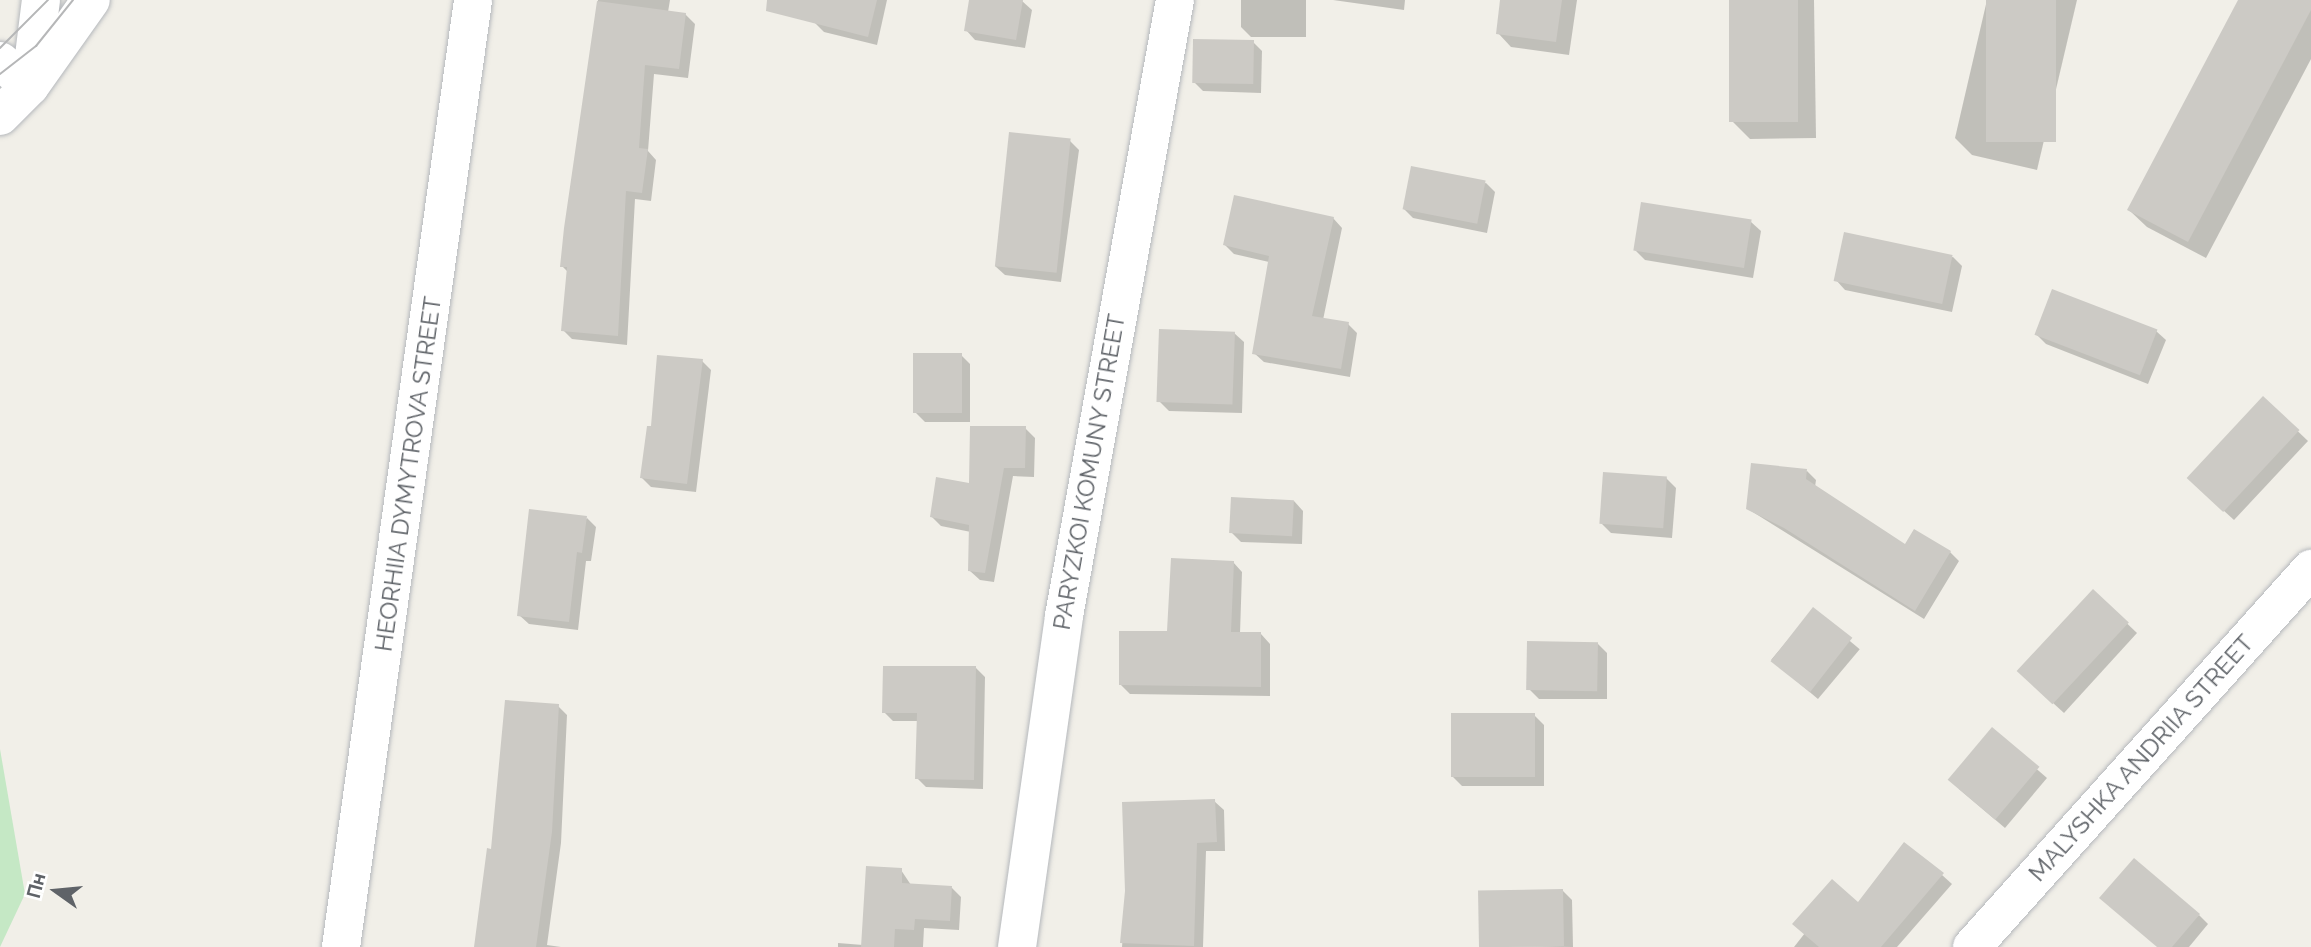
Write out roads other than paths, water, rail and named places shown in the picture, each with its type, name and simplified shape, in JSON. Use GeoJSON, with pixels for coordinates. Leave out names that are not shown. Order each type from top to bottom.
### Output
{"type":"FeatureCollection","features":[{"type":"Feature","properties":{"kind":"street"},"geometry":{"type":"LineString","coordinates":[[30,86],[41,0]]}},
{"type":"Feature","properties":{"kind":"street"},"geometry":{"type":"LineString","coordinates":[[0,116],[30,86],[91,0]]}},
{"type":"Feature","properties":{"kind":"street","name":"HEORHIIA DYMYTROVA STREET"},"geometry":{"type":"LineString","coordinates":[[341,947],[473,0]]}},
{"type":"Feature","properties":{"kind":"street","name":"PARYZKOI KOMUNY STREET"},"geometry":{"type":"LineString","coordinates":[[1017,947],[1064,616],[1175,0]]}},
{"type":"Feature","properties":{"kind":"street"},"geometry":{"type":"LineString","coordinates":[[0,61],[30,86]]}},
{"type":"Feature","properties":{"kind":"street","name":"MALYSHKA ANDRIIA STREET"},"geometry":{"type":"LineString","coordinates":[[1972,947],[2311,569]]}},
{"type":"Feature","properties":{"kind":"tram line"},"geometry":{"type":"LineString","coordinates":[[0,48],[48,0]]}},
{"type":"Feature","properties":{"kind":"tram line"},"geometry":{"type":"LineString","coordinates":[[0,74],[36,46],[73,0]]}}]}
